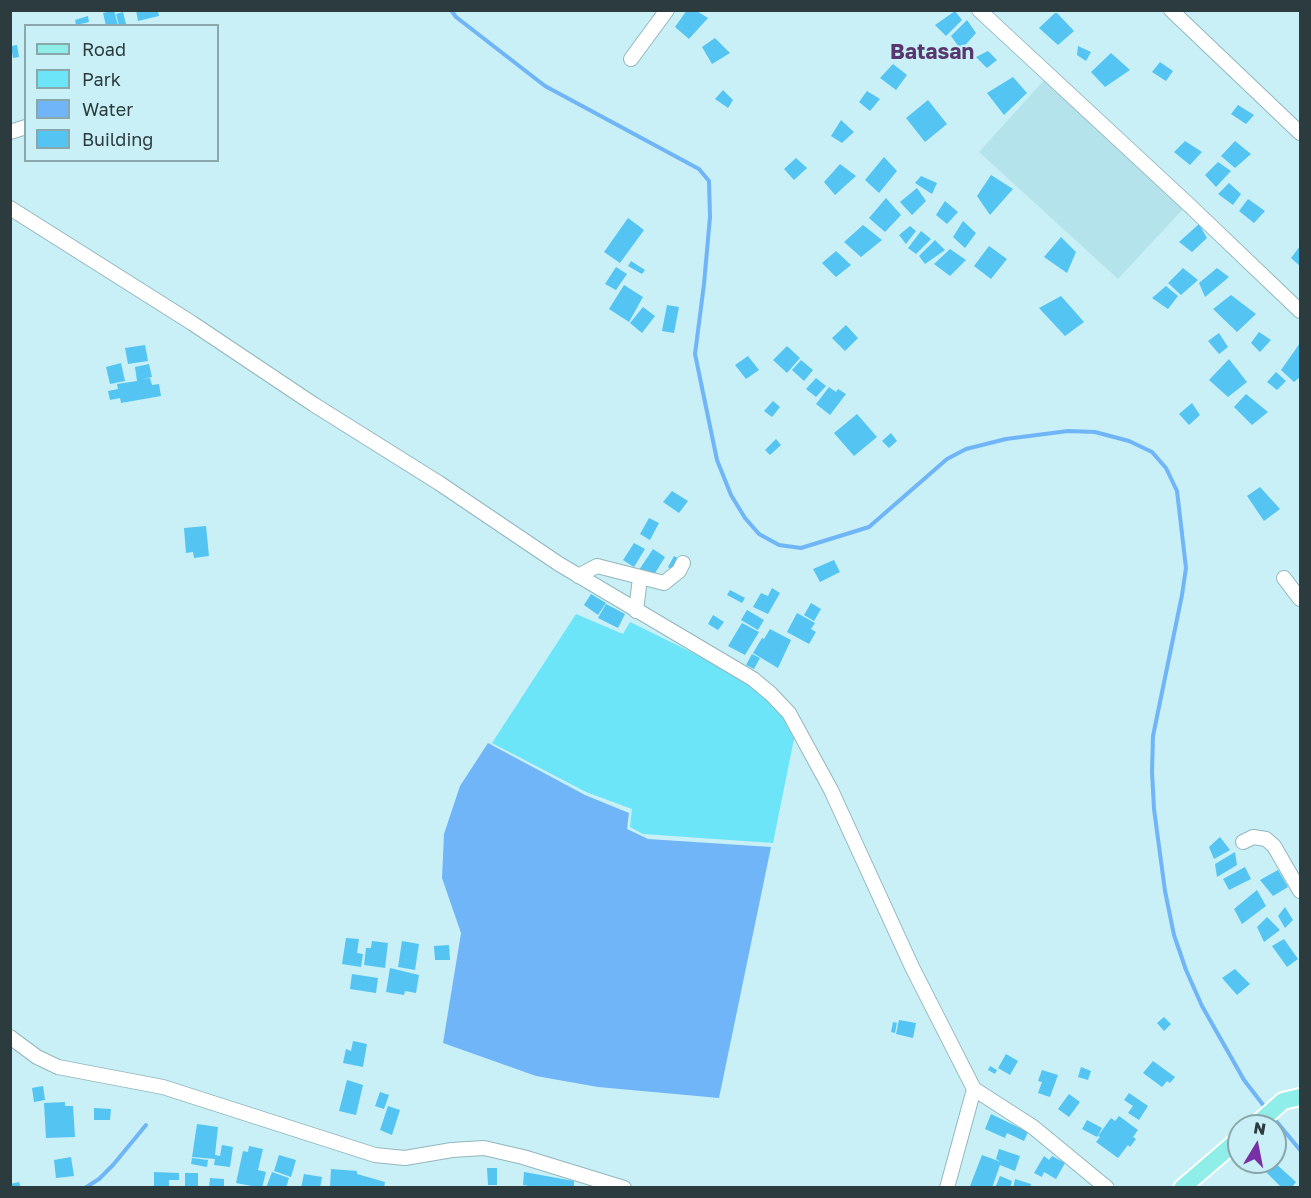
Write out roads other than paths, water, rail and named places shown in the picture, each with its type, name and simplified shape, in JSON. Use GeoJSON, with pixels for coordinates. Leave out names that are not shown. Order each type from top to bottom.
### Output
{"type":"FeatureCollection","features":[{"type":"Feature","properties":{"kind":"main road"},"geometry":{"type":"LineString","coordinates":[[1269,1114],[1279,1105],[1292,1098],[1300,1097]]}},
{"type":"Feature","properties":{"kind":"main road"},"geometry":{"type":"LineString","coordinates":[[1182,1188],[1227,1149]]}},
{"type":"Feature","properties":{"kind":"street"},"geometry":{"type":"LineString","coordinates":[[631,59],[667,10]]}},
{"type":"Feature","properties":{"kind":"street"},"geometry":{"type":"LineString","coordinates":[[979,10],[1164,181],[1300,311]]}},
{"type":"Feature","properties":{"kind":"street"},"geometry":{"type":"LineString","coordinates":[[1171,10],[1300,133]]}},
{"type":"Feature","properties":{"kind":"street"},"geometry":{"type":"LineString","coordinates":[[10,208],[192,323],[312,404],[439,483],[578,576],[753,679],[789,713],[831,790],[912,967],[975,1089],[1033,1127],[1107,1188]]}},
{"type":"Feature","properties":{"kind":"street"},"geometry":{"type":"LineString","coordinates":[[578,576],[597,566],[664,583],[679,571],[683,563]]}},
{"type":"Feature","properties":{"kind":"street"},"geometry":{"type":"LineString","coordinates":[[636,611],[640,578]]}},
{"type":"Feature","properties":{"kind":"street"},"geometry":{"type":"LineString","coordinates":[[1284,579],[1300,598]]}},
{"type":"Feature","properties":{"kind":"street"},"geometry":{"type":"LineString","coordinates":[[1243,842],[1253,837],[1266,839],[1274,846],[1300,891]]}},
{"type":"Feature","properties":{"kind":"street"},"geometry":{"type":"LineString","coordinates":[[10,1037],[37,1057],[58,1067],[163,1087],[375,1155],[405,1158],[468,1148],[484,1148],[523,1156],[624,1188]]}},
{"type":"Feature","properties":{"kind":"street"},"geometry":{"type":"LineString","coordinates":[[947,1188],[975,1089]]}},
{"type":"Feature","properties":{"kind":"water"},"geometry":{"type":"Polygon","coordinates":[[[488,743],[585,795],[629,813],[627,829],[648,839],[771,847],[719,1098],[598,1087],[536,1076],[443,1043],[461,933],[442,878],[444,834],[460,786],[488,743]]]}},
{"type":"Feature","properties":{"kind":"waterway"},"geometry":{"type":"LineString","coordinates":[[451,10],[456,17],[545,86],[699,169],[709,181],[710,217],[695,354],[717,460],[731,495],[745,518],[759,534],[779,545],[801,548],[869,527],[947,459],[966,449],[1006,439],[1068,431],[1095,432],[1129,441],[1152,452],[1166,468],[1177,491],[1186,568],[1153,736],[1154,809],[1165,891],[1174,935],[1202,1006],[1244,1080],[1267,1110]]}},
{"type":"Feature","properties":{"kind":"waterway"},"geometry":{"type":"LineString","coordinates":[[85,1188],[99,1179],[113,1165],[146,1125]]}},
{"type":"Feature","properties":{"kind":"waterway"},"geometry":{"type":"LineString","coordinates":[[1287,1134],[1300,1150]]}},
{"type":"Feature","properties":{"kind":"district","name":"Batasan"},"geometry":{"type":"Point","coordinates":[932,52]}}]}
